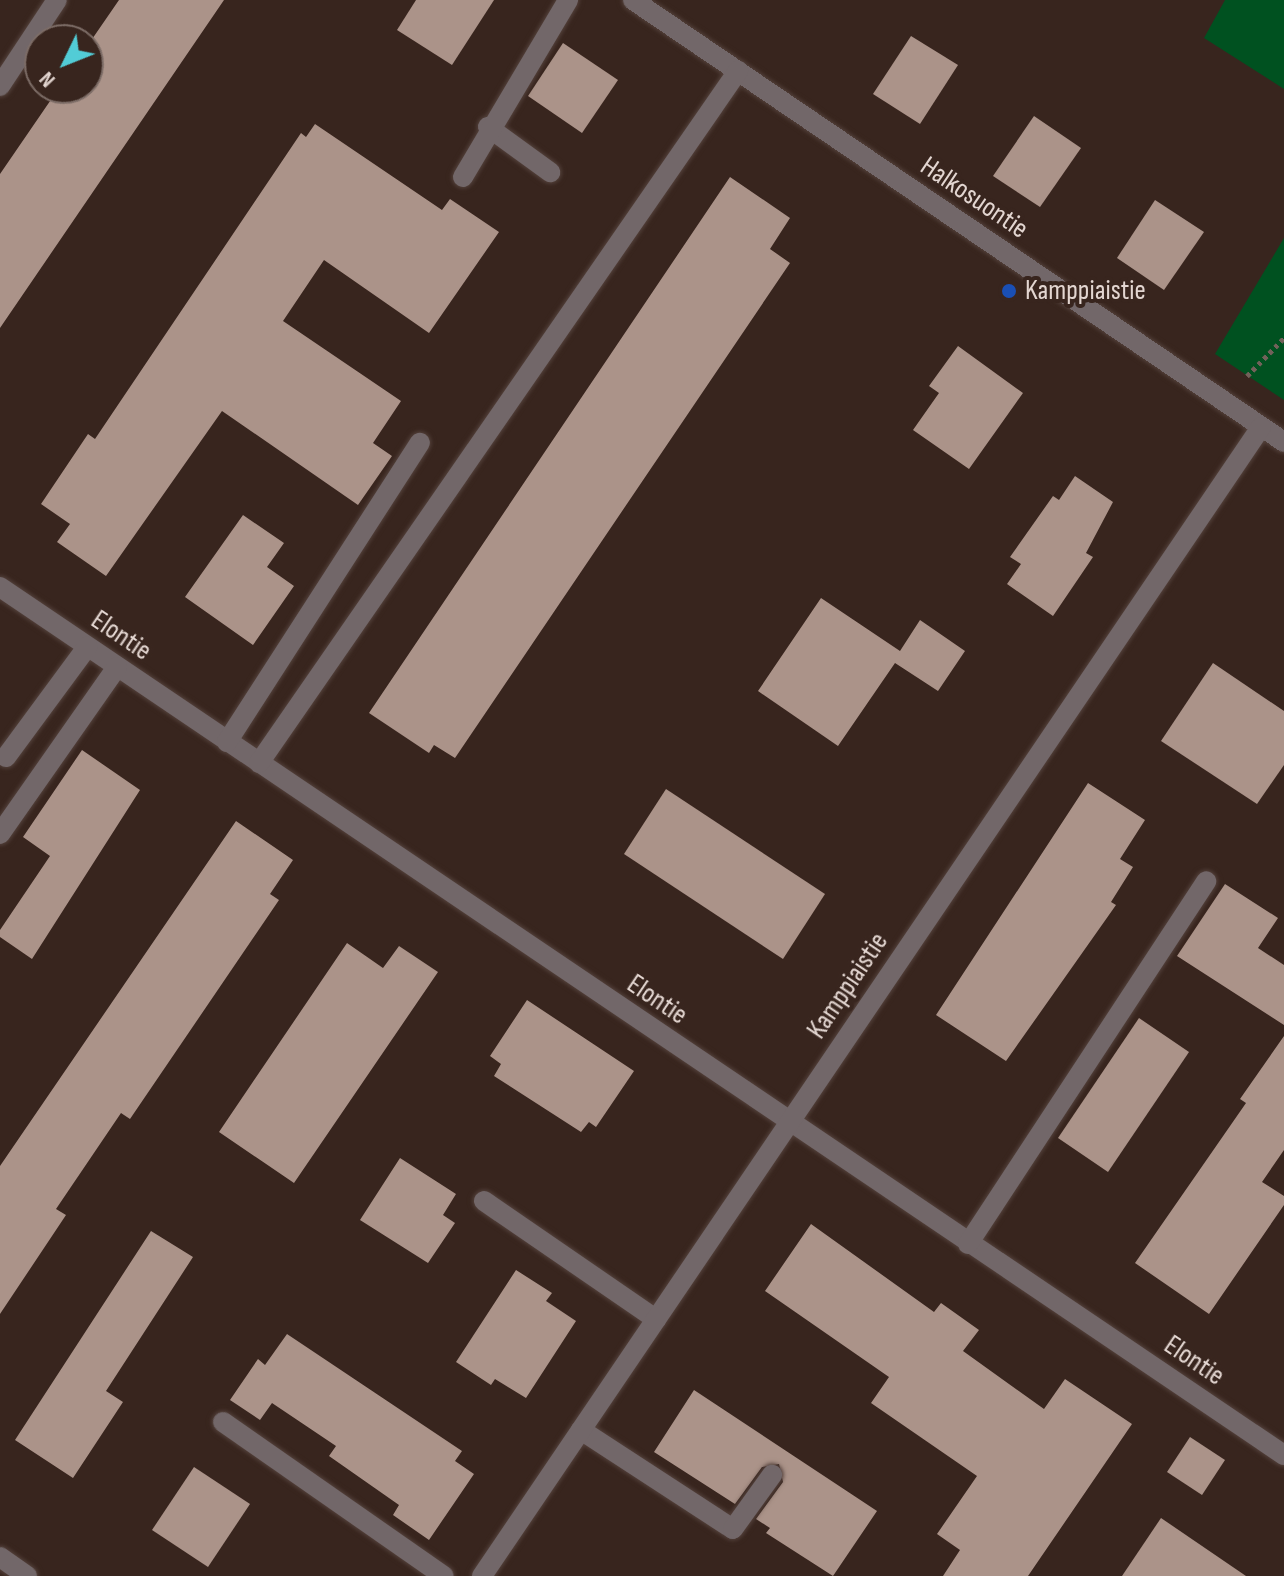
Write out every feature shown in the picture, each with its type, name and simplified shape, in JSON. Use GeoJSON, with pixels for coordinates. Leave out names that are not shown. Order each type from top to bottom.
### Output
{"type":"FeatureCollection","features":[{"type":"Feature","properties":{"kind":"street"},"geometry":{"type":"LineString","coordinates":[[0,86],[57,0]]}},
{"type":"Feature","properties":{"kind":"street"},"geometry":{"type":"LineString","coordinates":[[463,177],[488,127],[568,0]]}},
{"type":"Feature","properties":{"kind":"street","name":"Halkosuontie"},"geometry":{"type":"LineString","coordinates":[[633,0],[1284,442]]}},
{"type":"Feature","properties":{"kind":"street"},"geometry":{"type":"LineString","coordinates":[[259,763],[738,71]]}},
{"type":"Feature","properties":{"kind":"street"},"geometry":{"type":"LineString","coordinates":[[488,127],[550,172]]}},
{"type":"Feature","properties":{"kind":"street","name":"Kamppiaistie"},"geometry":{"type":"LineString","coordinates":[[482,1576],[1261,427]]}},
{"type":"Feature","properties":{"kind":"street"},"geometry":{"type":"LineString","coordinates":[[227,742],[420,443]]}},
{"type":"Feature","properties":{"kind":"street","name":"Elontie"},"geometry":{"type":"LineString","coordinates":[[0,587],[788,1123],[1284,1455]]}},
{"type":"Feature","properties":{"kind":"street"},"geometry":{"type":"LineString","coordinates":[[6,757],[87,647]]}},
{"type":"Feature","properties":{"kind":"street"},"geometry":{"type":"LineString","coordinates":[[0,834],[117,667]]}},
{"type":"Feature","properties":{"kind":"street"},"geometry":{"type":"LineString","coordinates":[[968,1244],[1206,881]]}},
{"type":"Feature","properties":{"kind":"street"},"geometry":{"type":"LineString","coordinates":[[484,1201],[656,1319]]}},
{"type":"Feature","properties":{"kind":"street"},"geometry":{"type":"LineString","coordinates":[[223,1422],[444,1576]]}},
{"type":"Feature","properties":{"kind":"street"},"geometry":{"type":"LineString","coordinates":[[581,1430],[733,1529],[772,1475]]}},
{"type":"Feature","properties":{"kind":"street"},"geometry":{"type":"LineString","coordinates":[[0,1557],[27,1576]]}},
{"type":"Feature","properties":{"kind":"path"},"geometry":{"type":"LineString","coordinates":[[1225,401],[1284,338]]}},
{"type":"Feature","properties":{"kind":"green space"},"geometry":{"type":"Polygon","coordinates":[[[1225,0],[1284,0],[1284,89],[1204,38],[1225,0]]]}},
{"type":"Feature","properties":{"kind":"green space"},"geometry":{"type":"Polygon","coordinates":[[[1284,238],[1284,400],[1215,354],[1284,238]]]}},
{"type":"Feature","properties":{"kind":"building"},"geometry":{"type":"Polygon","coordinates":[[[119,0],[224,0],[0,328],[0,174],[48,104],[104,104],[102,24],[119,0]]]}},
{"type":"Feature","properties":{"kind":"building"},"geometry":{"type":"Polygon","coordinates":[[[416,0],[494,0],[452,65],[397,30],[416,0]]]}},
{"type":"Feature","properties":{"kind":"building"},"geometry":{"type":"Polygon","coordinates":[[[911,36],[958,65],[920,124],[873,94],[911,36]]]}},
{"type":"Feature","properties":{"kind":"building"},"geometry":{"type":"Polygon","coordinates":[[[563,43],[618,80],[582,133],[528,96],[563,43]]]}},
{"type":"Feature","properties":{"kind":"building"},"geometry":{"type":"Polygon","coordinates":[[[1034,116],[1081,148],[1040,207],[993,176],[1034,116]]]}},
{"type":"Feature","properties":{"kind":"building"},"geometry":{"type":"Polygon","coordinates":[[[315,124],[442,210],[450,199],[499,232],[429,333],[324,260],[283,321],[401,401],[373,443],[392,456],[358,505],[222,411],[106,576],[57,542],[70,524],[41,504],[88,434],[95,439],[301,133],[306,137],[315,124]]]}},
{"type":"Feature","properties":{"kind":"building"},"geometry":{"type":"Polygon","coordinates":[[[730,177],[790,218],[770,249],[790,263],[455,758],[434,745],[429,753],[369,713],[730,177]]]}},
{"type":"Feature","properties":{"kind":"building"},"geometry":{"type":"Polygon","coordinates":[[[1155,200],[1204,232],[1164,290],[1117,258],[1155,200]]]}},
{"type":"Feature","properties":{"kind":"building"},"geometry":{"type":"Polygon","coordinates":[[[958,346],[1023,393],[969,469],[913,430],[939,393],[929,386],[958,346]]]}},
{"type":"Feature","properties":{"kind":"building"},"geometry":{"type":"Polygon","coordinates":[[[1075,476],[1113,502],[1086,553],[1093,557],[1053,616],[1007,584],[1021,564],[1010,557],[1053,496],[1059,500],[1075,476]]]}},
{"type":"Feature","properties":{"kind":"building"},"geometry":{"type":"Polygon","coordinates":[[[243,515],[284,543],[267,567],[294,586],[253,645],[185,597],[243,515]]]}},
{"type":"Feature","properties":{"kind":"building"},"geometry":{"type":"Polygon","coordinates":[[[821,598],[900,651],[920,620],[965,651],[938,691],[895,663],[838,746],[758,691],[821,598]]]}},
{"type":"Feature","properties":{"kind":"building"},"geometry":{"type":"Polygon","coordinates":[[[1213,663],[1284,711],[1284,765],[1257,804],[1161,741],[1213,663]]]}},
{"type":"Feature","properties":{"kind":"building"},"geometry":{"type":"Polygon","coordinates":[[[82,750],[140,790],[32,959],[0,937],[0,930],[50,856],[23,837],[82,750]]]}},
{"type":"Feature","properties":{"kind":"building"},"geometry":{"type":"Polygon","coordinates":[[[1088,783],[1145,820],[1120,859],[1133,867],[1111,902],[1116,905],[1006,1061],[936,1015],[1088,783]]]}},
{"type":"Feature","properties":{"kind":"building"},"geometry":{"type":"Polygon","coordinates":[[[666,789],[825,894],[783,959],[624,854],[666,789]]]}},
{"type":"Feature","properties":{"kind":"building"},"geometry":{"type":"Polygon","coordinates":[[[236,821],[293,860],[270,894],[279,900],[130,1119],[121,1113],[56,1209],[66,1215],[0,1314],[0,1166],[236,821]]]}},
{"type":"Feature","properties":{"kind":"building"},"geometry":{"type":"Polygon","coordinates":[[[1225,884],[1278,918],[1258,948],[1284,965],[1284,1025],[1177,956],[1225,884]]]}},
{"type":"Feature","properties":{"kind":"building"},"geometry":{"type":"Polygon","coordinates":[[[347,943],[383,968],[399,946],[438,972],[294,1183],[219,1132],[347,943]]]}},
{"type":"Feature","properties":{"kind":"building"},"geometry":{"type":"Polygon","coordinates":[[[527,1000],[634,1071],[596,1127],[589,1122],[581,1132],[494,1076],[501,1064],[490,1056],[527,1000]]]}},
{"type":"Feature","properties":{"kind":"building"},"geometry":{"type":"Polygon","coordinates":[[[1139,1018],[1189,1052],[1108,1172],[1058,1138],[1139,1018]]]}},
{"type":"Feature","properties":{"kind":"building"},"geometry":{"type":"Polygon","coordinates":[[[1284,1036],[1284,1150],[1262,1182],[1284,1196],[1284,1205],[1209,1314],[1135,1263],[1246,1103],[1240,1099],[1284,1036]]]}},
{"type":"Feature","properties":{"kind":"building"},"geometry":{"type":"Polygon","coordinates":[[[400,1158],[456,1194],[443,1215],[455,1223],[428,1263],[360,1220],[400,1158]]]}},
{"type":"Feature","properties":{"kind":"building"},"geometry":{"type":"Polygon","coordinates":[[[811,1224],[934,1312],[941,1303],[979,1330],[963,1351],[1044,1409],[1065,1379],[1132,1424],[1028,1576],[943,1576],[960,1550],[937,1534],[977,1476],[871,1403],[889,1377],[765,1291],[811,1224]]]}},
{"type":"Feature","properties":{"kind":"building"},"geometry":{"type":"Polygon","coordinates":[[[151,1231],[193,1257],[106,1391],[123,1402],[73,1478],[15,1440],[151,1231]]]}},
{"type":"Feature","properties":{"kind":"building"},"geometry":{"type":"Polygon","coordinates":[[[516,1270],[552,1293],[546,1301],[576,1321],[526,1398],[495,1379],[491,1385],[456,1362],[516,1270]]]}},
{"type":"Feature","properties":{"kind":"building"},"geometry":{"type":"Polygon","coordinates":[[[287,1334],[462,1451],[455,1461],[474,1474],[429,1540],[393,1515],[399,1505],[329,1456],[336,1446],[272,1403],[260,1420],[230,1400],[258,1359],[265,1365],[287,1334]]]}},
{"type":"Feature","properties":{"kind":"building"},"geometry":{"type":"Polygon","coordinates":[[[694,1390],[877,1511],[833,1576],[766,1533],[770,1528],[756,1519],[783,1482],[779,1464],[762,1467],[735,1504],[654,1452],[694,1390]]]}},
{"type":"Feature","properties":{"kind":"building"},"geometry":{"type":"Polygon","coordinates":[[[1190,1437],[1225,1460],[1202,1495],[1167,1472],[1190,1437]]]}},
{"type":"Feature","properties":{"kind":"building"},"geometry":{"type":"Polygon","coordinates":[[[194,1467],[250,1504],[208,1567],[152,1530],[194,1467]]]}},
{"type":"Feature","properties":{"kind":"building"},"geometry":{"type":"Polygon","coordinates":[[[1161,1518],[1246,1576],[1122,1576],[1161,1518]]]}},
{"type":"Feature","properties":{"kind":"place","name":"Kamppiaistie"},"geometry":{"type":"Point","coordinates":[1009,291]}}]}
